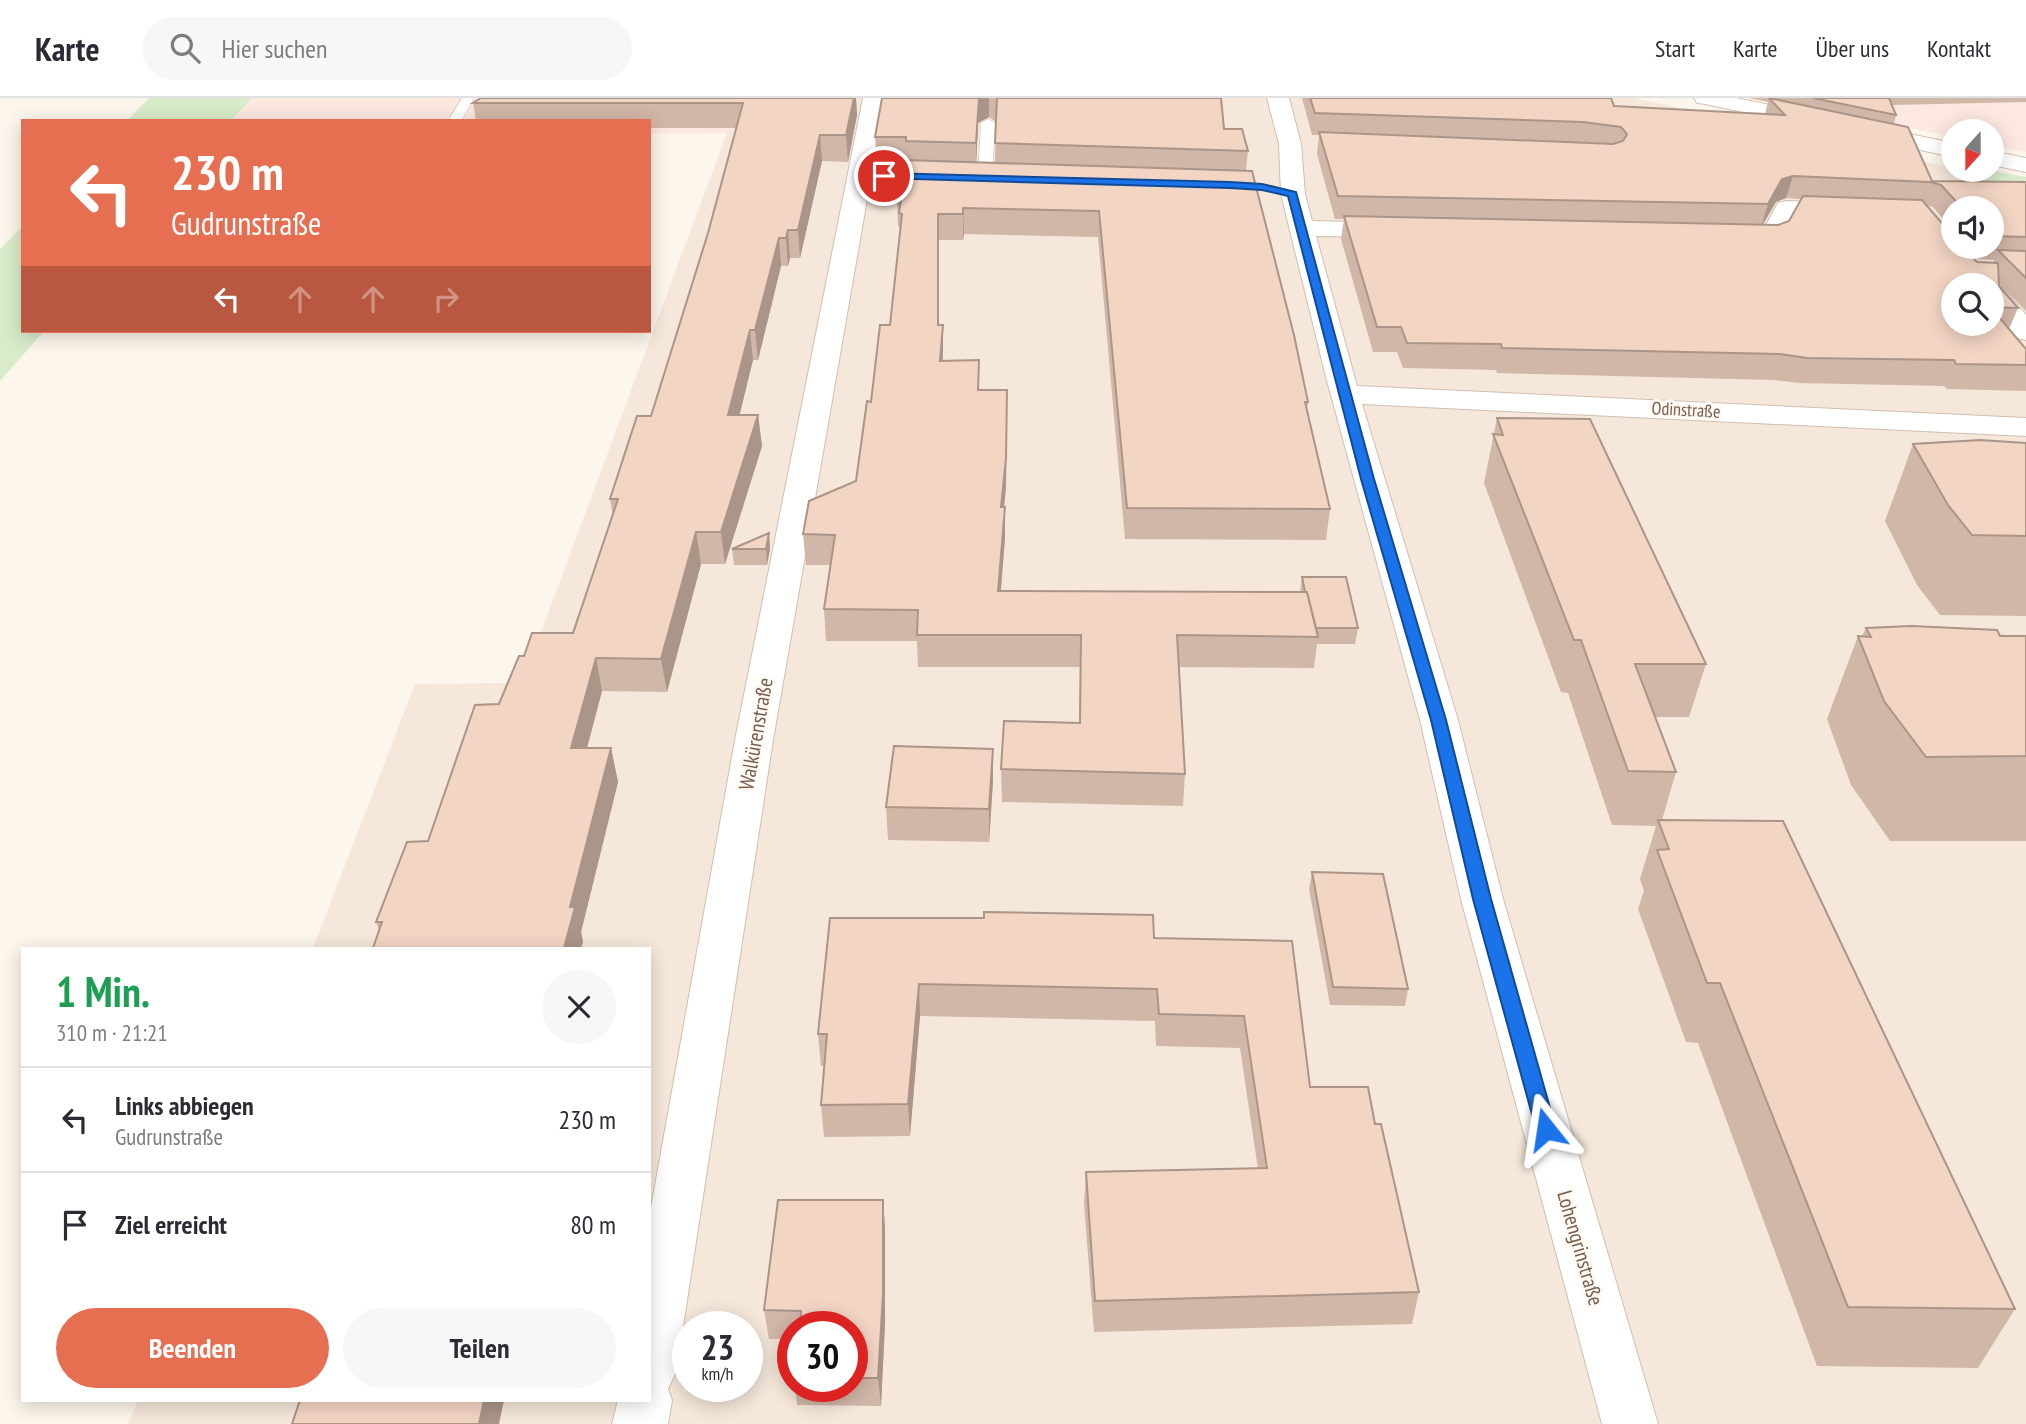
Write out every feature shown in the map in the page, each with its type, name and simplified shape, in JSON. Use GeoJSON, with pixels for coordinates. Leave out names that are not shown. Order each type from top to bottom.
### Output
{"type":"FeatureCollection","features":[{"type":"Feature","properties":{"kind":"street","name":"Walkürenstraße"},"geometry":{"type":"LineString","coordinates":[[651,1360],[752,752],[874,98]]}},
{"type":"Feature","properties":{"kind":"street","name":"Lohengrinstraße"},"geometry":{"type":"LineString","coordinates":[[1278,98],[1290,145],[1283,192],[1302,228],[1371,491],[1438,720],[1482,899],[1630,1424]]}},
{"type":"Feature","properties":{"kind":"street"},"geometry":{"type":"LineString","coordinates":[[1705,98],[1941,147]]}},
{"type":"Feature","properties":{"kind":"street"},"geometry":{"type":"LineString","coordinates":[[1290,145],[1316,145]]}},
{"type":"Feature","properties":{"kind":"street"},"geometry":{"type":"LineString","coordinates":[[2004,160],[2026,165]]}},
{"type":"Feature","properties":{"kind":"street"},"geometry":{"type":"LineString","coordinates":[[858,175],[1010,177]]}},
{"type":"Feature","properties":{"kind":"street"},"geometry":{"type":"LineString","coordinates":[[1710,236],[1771,238],[1787,208],[1869,211]]}},
{"type":"Feature","properties":{"kind":"street"},"geometry":{"type":"LineString","coordinates":[[1302,228],[1424,231]]}},
{"type":"Feature","properties":{"kind":"street"},"geometry":{"type":"LineString","coordinates":[[2004,307],[2026,331]]}},
{"type":"Feature","properties":{"kind":"street","name":"Odinstraße"},"geometry":{"type":"LineString","coordinates":[[1346,394],[2026,427]]}},
{"type":"Feature","properties":{"kind":"street"},"geometry":{"type":"LineString","coordinates":[[640,1424],[645,1402]]}},
{"type":"Feature","properties":{"kind":"lane"},"geometry":{"type":"LineString","coordinates":[[455,119],[468,98]]}},
{"type":"Feature","properties":{"kind":"lane"},"geometry":{"type":"LineString","coordinates":[[985,177],[988,123]]}},
{"type":"Feature","properties":{"kind":"shaded area"},"geometry":{"type":"Polygon","coordinates":[[[252,98],[740,98],[728,133],[651,134],[651,119],[234,119],[252,98]]]}},
{"type":"Feature","properties":{"kind":"shaded area"},"geometry":{"type":"Polygon","coordinates":[[[740,98],[1634,98],[1941,165],[1941,182],[2004,182],[2004,179],[2026,184],[2026,1424],[128,1424],[137,1402],[651,1402],[651,947],[313,947],[415,684],[522,683],[740,98]]]}},
{"type":"Feature","properties":{"kind":"shaded area"},"geometry":{"type":"Polygon","coordinates":[[[1765,98],[2026,98],[2026,152],[2004,147],[2004,119],[1941,119],[1941,135],[1765,98]]]}},
{"type":"Feature","properties":{"kind":"green space"},"geometry":{"type":"Polygon","coordinates":[[[149,98],[252,98],[233,119],[129,119],[149,98]]]}},
{"type":"Feature","properties":{"kind":"green space"},"geometry":{"type":"Polygon","coordinates":[[[2004,173],[2026,177],[2026,198],[1965,191],[1960,182],[2004,182],[2004,173]]]}},
{"type":"Feature","properties":{"kind":"green space"},"geometry":{"type":"Polygon","coordinates":[[[21,228],[21,333],[42,333],[0,381],[0,249],[21,228]]]}},
{"type":"Feature","properties":{"kind":"building"},"geometry":{"type":"Polygon","coordinates":[[[481,98],[854,98],[846,135],[820,135],[798,230],[788,230],[786,238],[779,238],[755,330],[750,330],[728,415],[758,415],[721,532],[696,532],[661,659],[596,658],[571,748],[611,748],[570,907],[575,907],[564,947],[373,947],[382,922],[376,922],[407,842],[428,841],[475,705],[499,704],[519,656],[524,656],[532,633],[573,633],[618,499],[610,499],[637,416],[651,416],[708,233],[743,103],[473,103],[481,98]]]}},
{"type":"Feature","properties":{"kind":"building"},"geometry":{"type":"Polygon","coordinates":[[[882,98],[979,98],[976,143],[906,141],[906,137],[875,137],[882,98]]]}},
{"type":"Feature","properties":{"kind":"building"},"geometry":{"type":"Polygon","coordinates":[[[997,98],[1221,98],[1224,129],[1242,129],[1248,151],[995,143],[997,98]]]}},
{"type":"Feature","properties":{"kind":"building"},"geometry":{"type":"Polygon","coordinates":[[[1310,98],[1611,98],[1614,106],[1785,115],[1769,98],[1908,127],[1932,181],[2026,182],[2026,237],[2004,236],[2004,196],[1951,196],[1941,185],[1930,182],[1793,176],[1782,179],[1768,204],[1338,196],[1319,132],[1613,144],[1623,141],[1627,134],[1621,127],[1583,122],[1315,113],[1310,98]]]}},
{"type":"Feature","properties":{"kind":"building"},"geometry":{"type":"Polygon","coordinates":[[[1813,98],[1889,98],[1896,115],[1813,98]]]}},
{"type":"Feature","properties":{"kind":"building"},"geometry":{"type":"Polygon","coordinates":[[[903,160],[1252,171],[1294,335],[1308,402],[1305,402],[1330,509],[1127,508],[1099,211],[963,208],[963,214],[938,214],[938,325],[943,325],[940,361],[979,360],[978,390],[1007,390],[1006,458],[1001,507],[1005,507],[998,591],[1307,592],[1318,637],[1177,635],[1185,774],[1001,769],[1004,721],[1080,723],[1081,635],[917,635],[918,610],[824,609],[835,535],[803,534],[809,501],[856,481],[867,401],[871,402],[880,325],[890,325],[902,214],[899,213],[901,200],[897,200],[903,160]]]}},
{"type":"Feature","properties":{"kind":"building"},"geometry":{"type":"Polygon","coordinates":[[[1803,196],[1922,200],[1941,222],[1941,259],[1974,259],[1977,262],[1998,263],[1998,273],[1941,273],[1941,336],[2004,336],[2004,323],[2026,349],[2026,365],[1956,364],[1954,360],[1807,358],[1780,354],[1502,348],[1501,344],[1407,343],[1401,327],[1377,327],[1344,216],[1778,225],[1789,221],[1803,196]]]}},
{"type":"Feature","properties":{"kind":"building"},"geometry":{"type":"Polygon","coordinates":[[[2004,250],[2026,251],[2026,278],[2004,256],[2004,250]]]}},
{"type":"Feature","properties":{"kind":"building"},"geometry":{"type":"Polygon","coordinates":[[[2004,292],[2018,308],[2004,307],[2004,292]]]}},
{"type":"Feature","properties":{"kind":"building"},"geometry":{"type":"Polygon","coordinates":[[[1497,418],[1590,419],[1706,664],[1635,664],[1676,772],[1628,771],[1581,640],[1574,640],[1493,434],[1503,435],[1497,418]]]}},
{"type":"Feature","properties":{"kind":"building"},"geometry":{"type":"Polygon","coordinates":[[[1980,440],[2026,443],[2026,536],[1972,535],[1948,505],[1913,444],[1980,440]]]}},
{"type":"Feature","properties":{"kind":"building"},"geometry":{"type":"Polygon","coordinates":[[[769,533],[766,549],[732,549],[769,533]]]}},
{"type":"Feature","properties":{"kind":"building"},"geometry":{"type":"Polygon","coordinates":[[[1302,577],[1346,577],[1358,628],[1316,628],[1302,577]]]}},
{"type":"Feature","properties":{"kind":"building"},"geometry":{"type":"Polygon","coordinates":[[[1912,626],[1997,630],[2000,636],[2026,636],[2026,756],[1926,757],[1884,701],[1858,636],[1871,637],[1866,628],[1912,626]]]}},
{"type":"Feature","properties":{"kind":"building"},"geometry":{"type":"Polygon","coordinates":[[[894,746],[993,749],[989,809],[886,807],[894,746]]]}},
{"type":"Feature","properties":{"kind":"building"},"geometry":{"type":"Polygon","coordinates":[[[1658,820],[1783,821],[2015,1309],[1848,1307],[1720,983],[1707,983],[1657,850],[1669,849],[1658,820]]]}},
{"type":"Feature","properties":{"kind":"building"},"geometry":{"type":"Polygon","coordinates":[[[1312,872],[1383,874],[1408,989],[1333,987],[1312,872]]]}},
{"type":"Feature","properties":{"kind":"building"},"geometry":{"type":"Polygon","coordinates":[[[984,912],[1153,915],[1154,938],[1292,941],[1310,1087],[1368,1087],[1375,1124],[1381,1124],[1419,1292],[1095,1301],[1086,1172],[1267,1168],[1244,1016],[1159,1014],[1157,989],[919,984],[908,1104],[821,1105],[827,1034],[818,1034],[830,918],[984,918],[984,912]]]}},
{"type":"Feature","properties":{"kind":"building"},"geometry":{"type":"Polygon","coordinates":[[[778,1200],[883,1200],[883,1294],[878,1378],[868,1378],[868,1311],[764,1310],[778,1200]]]}},
{"type":"Feature","properties":{"kind":"building"},"geometry":{"type":"Polygon","coordinates":[[[299,1402],[484,1402],[479,1424],[292,1424],[299,1402]]]}},
{"type":"Feature","properties":{"kind":"route"},"geometry":{"type":"LineString","coordinates":[[884,176],[1143,181],[1262,187],[1293,194],[1368,479],[1438,720],[1482,899],[1546,1129]]}}]}
